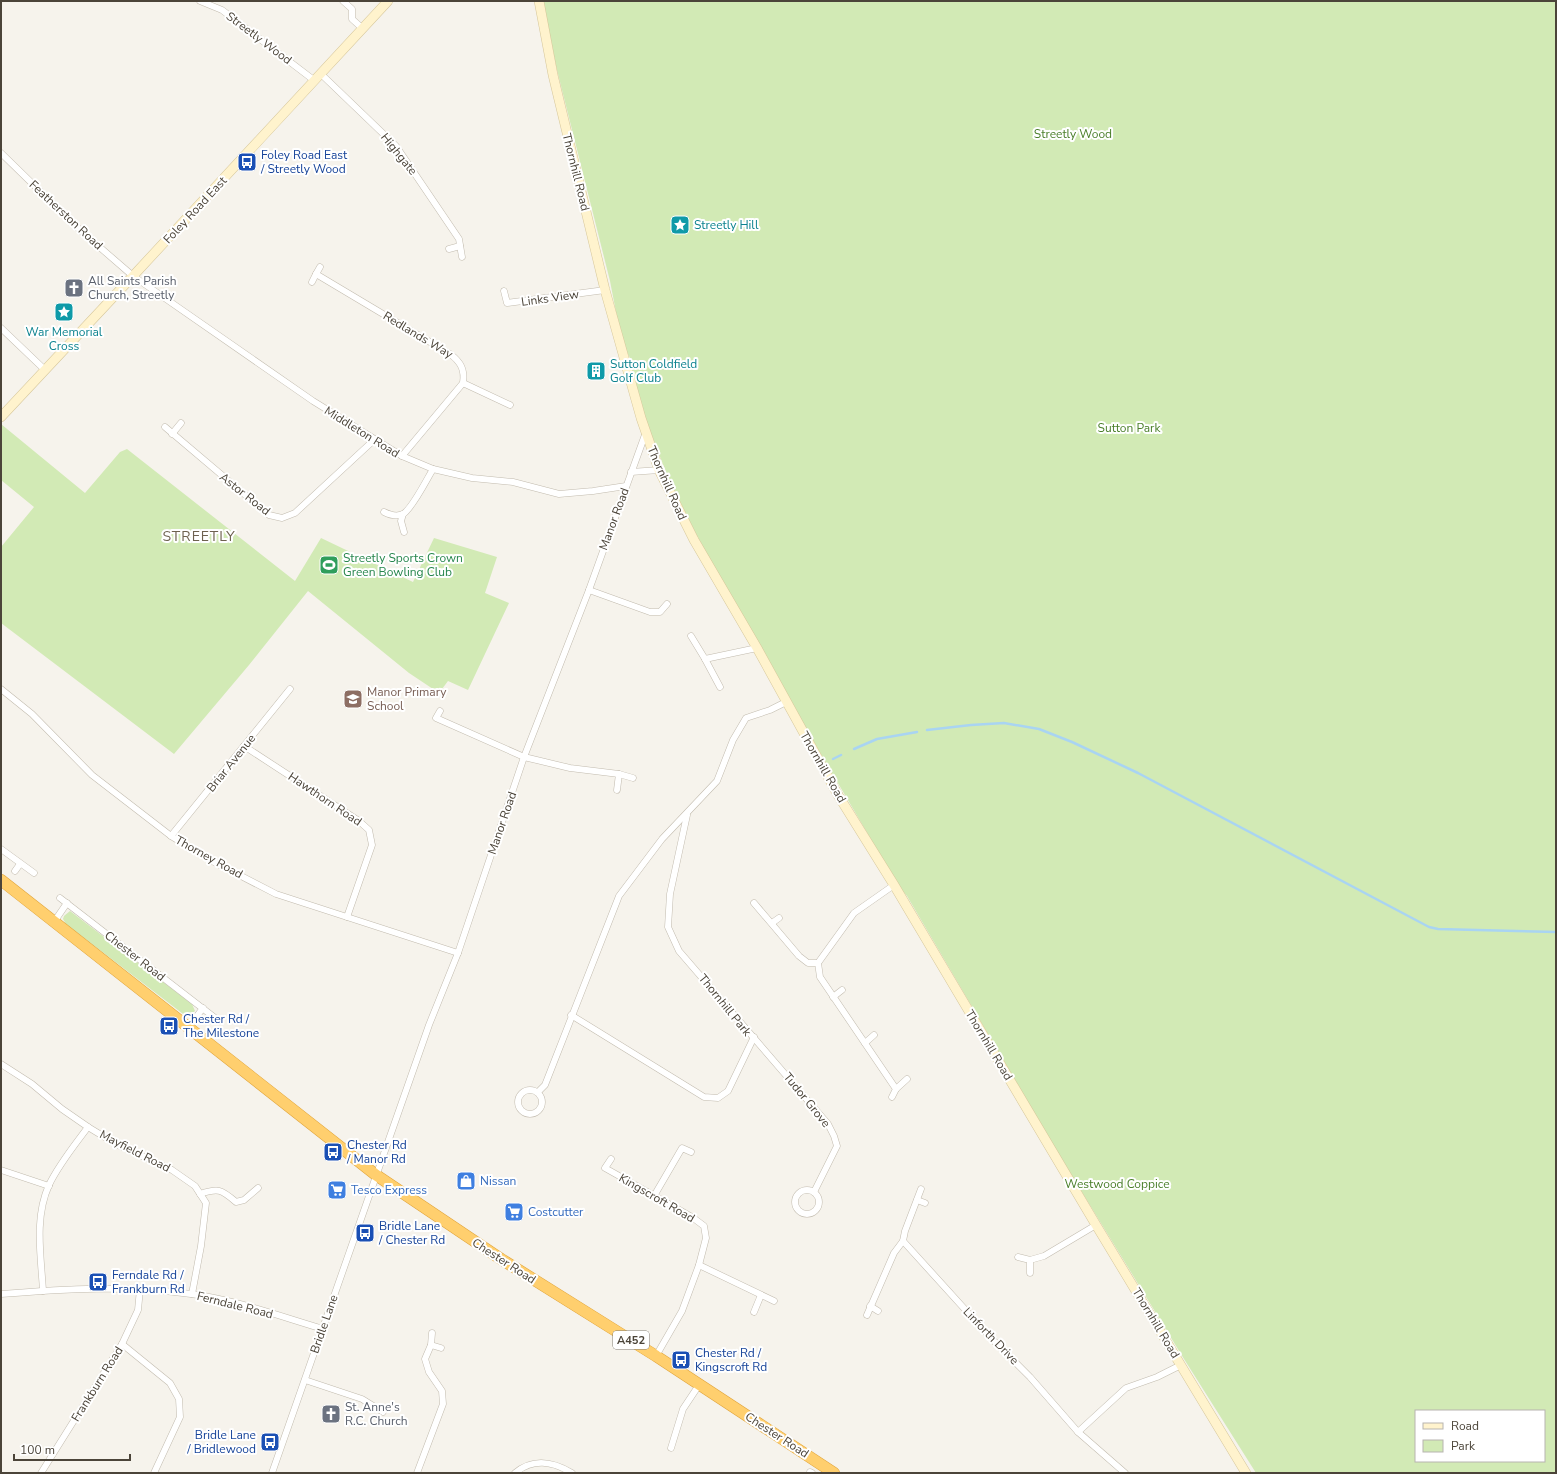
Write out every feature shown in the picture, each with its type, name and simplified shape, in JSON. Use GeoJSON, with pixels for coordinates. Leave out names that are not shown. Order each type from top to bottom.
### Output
{"type":"FeatureCollection","features":[{"type":"Feature","properties":{"kind":"highway","name":"Chester Road"},"geometry":{"type":"LineString","coordinates":[[1,880],[376,1175],[501,1259],[656,1356],[699,1386],[834,1473]]}},
{"type":"Feature","properties":{"kind":"main road","name":"Foley Road East"},"geometry":{"type":"LineString","coordinates":[[1,417],[388,1]]}},
{"type":"Feature","properties":{"kind":"main road","name":"Thornhill Road"},"geometry":{"type":"LineString","coordinates":[[539,1],[553,75],[605,290],[646,432],[660,470],[694,540],[757,648],[838,795],[894,885],[1096,1225],[1246,1473]]}},
{"type":"Feature","properties":{"kind":"street","name":"Streetly Wood"},"geometry":{"type":"LineString","coordinates":[[200,1],[222,10],[315,81]]}},
{"type":"Feature","properties":{"kind":"street"},"geometry":{"type":"LineString","coordinates":[[343,1],[352,9],[352,18],[363,29]]}},
{"type":"Feature","properties":{"kind":"street","name":"Highgate"},"geometry":{"type":"LineString","coordinates":[[321,74],[396,146],[459,239],[462,257]]}},
{"type":"Feature","properties":{"kind":"street","name":"Featherston Road"},"geometry":{"type":"LineString","coordinates":[[1,153],[81,231],[133,276]]}},
{"type":"Feature","properties":{"kind":"street"},"geometry":{"type":"LineString","coordinates":[[450,249],[460,246]]}},
{"type":"Feature","properties":{"kind":"street"},"geometry":{"type":"LineString","coordinates":[[312,282],[320,266]]}},
{"type":"Feature","properties":{"kind":"street","name":"Redlands Way"},"geometry":{"type":"LineString","coordinates":[[316,274],[457,360],[462,366],[464,375],[462,383]]}},
{"type":"Feature","properties":{"kind":"street","name":"Middleton Road"},"geometry":{"type":"LineString","coordinates":[[133,276],[313,401],[402,456],[433,469],[472,478],[513,482],[559,494],[626,486]]}},
{"type":"Feature","properties":{"kind":"street","name":"Links View"},"geometry":{"type":"LineString","coordinates":[[504,291],[508,303],[605,290]]}},
{"type":"Feature","properties":{"kind":"street"},"geometry":{"type":"LineString","coordinates":[[1,328],[46,370]]}},
{"type":"Feature","properties":{"kind":"street"},"geometry":{"type":"LineString","coordinates":[[402,456],[462,383],[510,405]]}},
{"type":"Feature","properties":{"kind":"street"},"geometry":{"type":"LineString","coordinates":[[172,434],[181,423]]}},
{"type":"Feature","properties":{"kind":"street","name":"Astor Road"},"geometry":{"type":"LineString","coordinates":[[165,427],[269,515],[282,518],[295,513],[374,440]]}},
{"type":"Feature","properties":{"kind":"street","name":"Manor Road"},"geometry":{"type":"LineString","coordinates":[[376,1175],[429,1026],[458,953],[524,757],[589,590],[646,432]]}},
{"type":"Feature","properties":{"kind":"street"},"geometry":{"type":"LineString","coordinates":[[404,532],[401,521],[403,514],[412,503],[433,469]]}},
{"type":"Feature","properties":{"kind":"street","name":"Manor Road"},"geometry":{"type":"LineString","coordinates":[[631,472],[660,470]]}},
{"type":"Feature","properties":{"kind":"street"},"geometry":{"type":"LineString","coordinates":[[384,512],[393,516],[403,514]]}},
{"type":"Feature","properties":{"kind":"street"},"geometry":{"type":"LineString","coordinates":[[589,590],[650,612],[660,612],[667,604]]}},
{"type":"Feature","properties":{"kind":"street"},"geometry":{"type":"LineString","coordinates":[[691,636],[720,687]]}},
{"type":"Feature","properties":{"kind":"street"},"geometry":{"type":"LineString","coordinates":[[705,659],[757,648]]}},
{"type":"Feature","properties":{"kind":"street","name":"Thorney Road"},"geometry":{"type":"LineString","coordinates":[[1,689],[32,714],[92,775],[171,836],[210,860],[276,894],[458,953]]}},
{"type":"Feature","properties":{"kind":"street","name":"Briar Avenue"},"geometry":{"type":"LineString","coordinates":[[171,836],[290,689]]}},
{"type":"Feature","properties":{"kind":"street"},"geometry":{"type":"LineString","coordinates":[[538,1092],[545,1085],[571,1015],[619,896],[662,839],[717,781],[733,740],[746,718],[770,710],[786,702]]}},
{"type":"Feature","properties":{"kind":"street"},"geometry":{"type":"LineString","coordinates":[[440,711],[436,718],[524,757],[570,768],[619,774],[633,778]]}},
{"type":"Feature","properties":{"kind":"street","name":"Hawthorn Road"},"geometry":{"type":"LineString","coordinates":[[244,746],[359,821],[369,830],[372,845],[347,917]]}},
{"type":"Feature","properties":{"kind":"street"},"geometry":{"type":"LineString","coordinates":[[616,790],[619,774]]}},
{"type":"Feature","properties":{"kind":"street","name":"Thornhill Park"},"geometry":{"type":"LineString","coordinates":[[571,1015],[704,1097],[718,1098],[728,1091],[754,1037],[679,950],[668,927],[670,894],[686,815]]}},
{"type":"Feature","properties":{"kind":"street"},"geometry":{"type":"LineString","coordinates":[[1,849],[34,874]]}},
{"type":"Feature","properties":{"kind":"street"},"geometry":{"type":"LineString","coordinates":[[15,871],[20,864]]}},
{"type":"Feature","properties":{"kind":"street"},"geometry":{"type":"LineString","coordinates":[[894,885],[854,913],[818,963],[820,977],[896,1089]]}},
{"type":"Feature","properties":{"kind":"street","name":"Chester Road"},"geometry":{"type":"LineString","coordinates":[[60,898],[219,1021]]}},
{"type":"Feature","properties":{"kind":"street"},"geometry":{"type":"LineString","coordinates":[[54,922],[67,903]]}},
{"type":"Feature","properties":{"kind":"street"},"geometry":{"type":"LineString","coordinates":[[754,903],[799,956],[808,963],[818,963]]}},
{"type":"Feature","properties":{"kind":"street"},"geometry":{"type":"LineString","coordinates":[[772,923],[779,918]]}},
{"type":"Feature","properties":{"kind":"street"},"geometry":{"type":"LineString","coordinates":[[833,997],[842,990]]}},
{"type":"Feature","properties":{"kind":"street"},"geometry":{"type":"LineString","coordinates":[[188,1028],[203,1008]]}},
{"type":"Feature","properties":{"kind":"street"},"geometry":{"type":"LineString","coordinates":[[865,1043],[874,1035]]}},
{"type":"Feature","properties":{"kind":"street","name":"Tudor Grove"},"geometry":{"type":"LineString","coordinates":[[754,1037],[828,1124],[834,1136],[837,1146],[814,1192]]}},
{"type":"Feature","properties":{"kind":"street"},"geometry":{"type":"LineString","coordinates":[[1,1064],[32,1084],[62,1109],[88,1127]]}},
{"type":"Feature","properties":{"kind":"street"},"geometry":{"type":"LineString","coordinates":[[892,1097],[896,1089],[907,1080]]}},
{"type":"Feature","properties":{"kind":"street"},"geometry":{"type":"LineString","coordinates":[[530,1090],[538,1092],[542,1097],[541,1108],[538,1112],[529,1114],[522,1111],[518,1102],[522,1093],[530,1090]]}},
{"type":"Feature","properties":{"kind":"street","name":"Mayfield Road"},"geometry":{"type":"LineString","coordinates":[[43,1291],[40,1232],[42,1208],[49,1186],[62,1161],[88,1127],[116,1144],[172,1170],[195,1186],[206,1203],[201,1246],[192,1294]]}},
{"type":"Feature","properties":{"kind":"street"},"geometry":{"type":"LineString","coordinates":[[654,1196],[682,1148],[691,1152]]}},
{"type":"Feature","properties":{"kind":"street","name":"Kingscroft Road"},"geometry":{"type":"LineString","coordinates":[[611,1159],[605,1168],[692,1217],[704,1226],[706,1238],[699,1265],[682,1311],[656,1356]]}},
{"type":"Feature","properties":{"kind":"street"},"geometry":{"type":"LineString","coordinates":[[1,1170],[49,1186]]}},
{"type":"Feature","properties":{"kind":"street","name":"Bridle Lane"},"geometry":{"type":"LineString","coordinates":[[272,1473],[376,1175]]}},
{"type":"Feature","properties":{"kind":"street"},"geometry":{"type":"LineString","coordinates":[[200,1194],[215,1189],[227,1194],[236,1202],[244,1200],[258,1188]]}},
{"type":"Feature","properties":{"kind":"street"},"geometry":{"type":"LineString","coordinates":[[867,1315],[894,1253],[903,1241],[905,1231],[921,1189]]}},
{"type":"Feature","properties":{"kind":"street"},"geometry":{"type":"LineString","coordinates":[[917,1200],[925,1203]]}},
{"type":"Feature","properties":{"kind":"street"},"geometry":{"type":"LineString","coordinates":[[1018,1257],[1030,1260],[1044,1256],[1096,1225]]}},
{"type":"Feature","properties":{"kind":"street","name":"Linforth Drive"},"geometry":{"type":"LineString","coordinates":[[903,1241],[990,1337],[1030,1377],[1078,1432],[1125,1473]]}},
{"type":"Feature","properties":{"kind":"street"},"geometry":{"type":"LineString","coordinates":[[1030,1260],[1030,1273]]}},
{"type":"Feature","properties":{"kind":"street"},"geometry":{"type":"LineString","coordinates":[[699,1265],[774,1301]]}},
{"type":"Feature","properties":{"kind":"street","name":"Ferndale Road"},"geometry":{"type":"LineString","coordinates":[[1,1294],[43,1291],[140,1289],[192,1294],[233,1302],[323,1330]]}},
{"type":"Feature","properties":{"kind":"street","name":"Frankburn Road"},"geometry":{"type":"LineString","coordinates":[[41,1473],[122,1344],[138,1310],[140,1289]]}},
{"type":"Feature","properties":{"kind":"street"},"geometry":{"type":"LineString","coordinates":[[754,1312],[761,1295]]}},
{"type":"Feature","properties":{"kind":"street"},"geometry":{"type":"LineString","coordinates":[[870,1306],[878,1311]]}},
{"type":"Feature","properties":{"kind":"street"},"geometry":{"type":"LineString","coordinates":[[417,1473],[443,1404],[442,1391],[430,1372],[425,1359],[431,1345],[432,1333]]}},
{"type":"Feature","properties":{"kind":"street"},"geometry":{"type":"LineString","coordinates":[[122,1344],[170,1383],[179,1398],[180,1417],[154,1473]]}},
{"type":"Feature","properties":{"kind":"street"},"geometry":{"type":"LineString","coordinates":[[431,1345],[441,1348]]}},
{"type":"Feature","properties":{"kind":"street"},"geometry":{"type":"LineString","coordinates":[[1078,1432],[1126,1388],[1157,1377],[1181,1365]]}},
{"type":"Feature","properties":{"kind":"street"},"geometry":{"type":"LineString","coordinates":[[305,1380],[362,1399],[383,1412]]}},
{"type":"Feature","properties":{"kind":"street"},"geometry":{"type":"LineString","coordinates":[[671,1448],[683,1409],[699,1386]]}},
{"type":"Feature","properties":{"kind":"street"},"geometry":{"type":"LineString","coordinates":[[515,1473],[523,1466],[539,1462],[558,1466],[572,1473]]}},
{"type":"Feature","properties":{"kind":"green space","name":"Sutton Park"},"geometry":{"type":"Polygon","coordinates":[[[543,1],[1556,1],[1556,1473],[1256,1473],[1184,1359],[1055,1148],[907,896],[899,887],[755,642],[695,532],[674,492],[647,424],[631,368],[630,358],[622,343],[610,281],[556,66],[543,1]]]}},
{"type":"Feature","properties":{"kind":"green space"},"geometry":{"type":"Polygon","coordinates":[[[1,424],[85,493],[120,452],[127,449],[295,581],[321,538],[413,582],[434,538],[497,557],[485,593],[509,603],[468,690],[448,681],[439,693],[409,673],[308,591],[249,665],[174,754],[1,623],[1,547],[34,507],[1,480],[1,424]]]}},
{"type":"Feature","properties":{"kind":"green space"},"geometry":{"type":"Polygon","coordinates":[[[70,911],[192,1004],[195,1011],[187,1017],[66,924],[63,919],[64,916],[70,911]]]}},
{"type":"Feature","properties":{"kind":"waterway"},"geometry":{"type":"LineString","coordinates":[[927,730],[1004,723],[1039,729],[1072,742],[1138,773],[1429,927],[1438,929],[1556,932]]}},
{"type":"Feature","properties":{"kind":"waterway"},"geometry":{"type":"LineString","coordinates":[[854,749],[877,739],[917,732]]}},
{"type":"Feature","properties":{"kind":"waterway"},"geometry":{"type":"LineString","coordinates":[[833,759],[841,755]]}},
{"type":"Feature","properties":{"kind":"place","name":"Foley Road East / Streetly Wood"},"geometry":{"type":"Point","coordinates":[247,162]}},
{"type":"Feature","properties":{"kind":"place","name":"Streetly Hill"},"geometry":{"type":"Point","coordinates":[680,225]}},
{"type":"Feature","properties":{"kind":"place","name":"All Saints Parish Church, Streetly"},"geometry":{"type":"Point","coordinates":[74,288]}},
{"type":"Feature","properties":{"kind":"place","name":"War Memorial Cross"},"geometry":{"type":"Point","coordinates":[64,312]}},
{"type":"Feature","properties":{"kind":"place","name":"Sutton Coldfield Golf Club"},"geometry":{"type":"Point","coordinates":[596,371]}},
{"type":"Feature","properties":{"kind":"place","name":"Streetly Sports Crown Green Bowling Club"},"geometry":{"type":"Point","coordinates":[329,565]}},
{"type":"Feature","properties":{"kind":"place","name":"Manor Primary School"},"geometry":{"type":"Point","coordinates":[353,699]}},
{"type":"Feature","properties":{"kind":"place","name":"Chester Rd / The Milestone"},"geometry":{"type":"Point","coordinates":[169,1026]}},
{"type":"Feature","properties":{"kind":"place","name":"Chester Rd / Manor Rd"},"geometry":{"type":"Point","coordinates":[333,1152]}},
{"type":"Feature","properties":{"kind":"place","name":"Nissan"},"geometry":{"type":"Point","coordinates":[466,1181]}},
{"type":"Feature","properties":{"kind":"place","name":"Tesco Express"},"geometry":{"type":"Point","coordinates":[337,1190]}},
{"type":"Feature","properties":{"kind":"place","name":"Costcutter"},"geometry":{"type":"Point","coordinates":[514,1212]}},
{"type":"Feature","properties":{"kind":"place","name":"Bridle Lane / Chester Rd"},"geometry":{"type":"Point","coordinates":[365,1233]}},
{"type":"Feature","properties":{"kind":"place","name":"Ferndale Rd / Frankburn Rd"},"geometry":{"type":"Point","coordinates":[98,1282]}},
{"type":"Feature","properties":{"kind":"place","name":"Chester Rd / Kingscroft Rd"},"geometry":{"type":"Point","coordinates":[681,1360]}},
{"type":"Feature","properties":{"kind":"place","name":"St. Anne's R.C. Church"},"geometry":{"type":"Point","coordinates":[331,1414]}},
{"type":"Feature","properties":{"kind":"place","name":"Bridle Lane / Bridlewood"},"geometry":{"type":"Point","coordinates":[270,1442]}},
{"type":"Feature","properties":{"kind":"district","name":"STREETLY"},"geometry":{"type":"Point","coordinates":[199,536]}},
{"type":"Feature","properties":{"kind":"park label","name":"Westwood Coppice"},"geometry":{"type":"Point","coordinates":[1117,1184]}}]}
